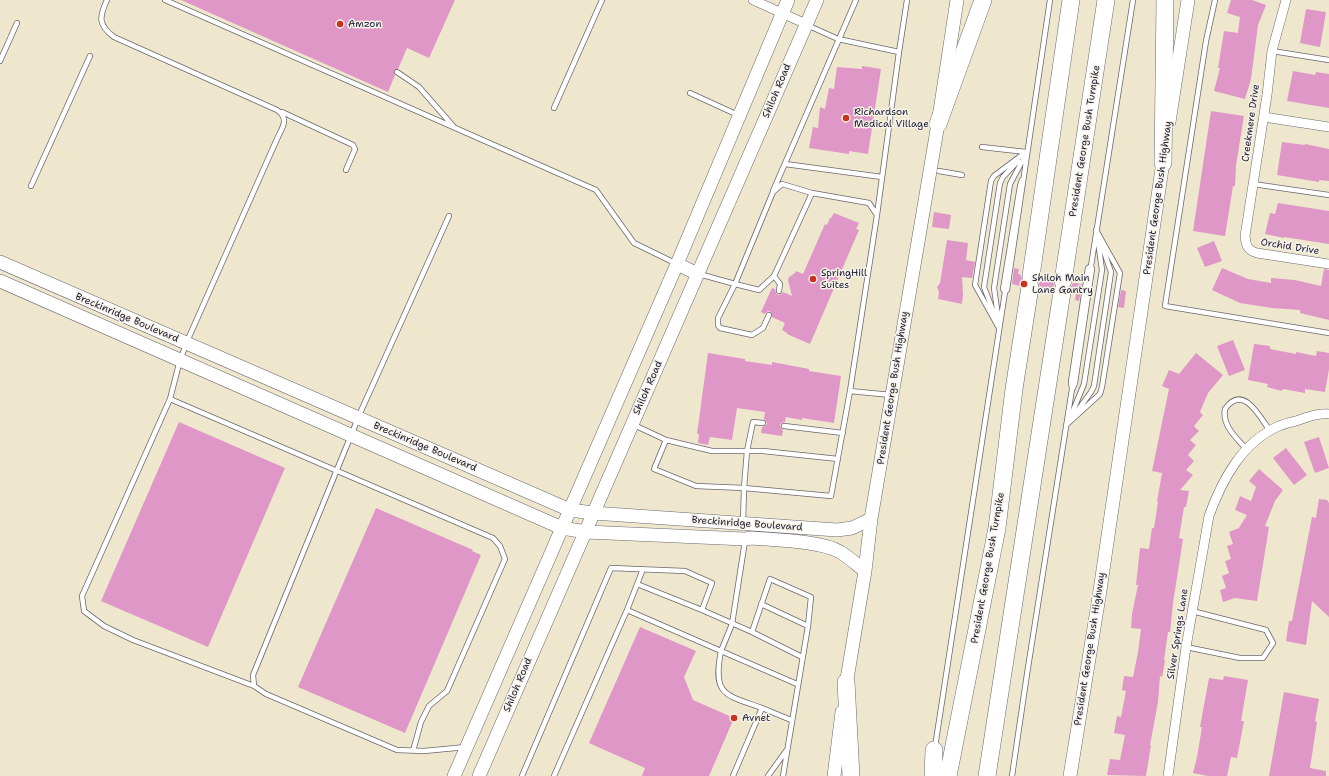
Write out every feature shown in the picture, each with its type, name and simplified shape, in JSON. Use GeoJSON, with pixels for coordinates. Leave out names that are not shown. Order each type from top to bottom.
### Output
{"type":"FeatureCollection","features":[{"type":"Feature","properties":{"kind":"highway"},"geometry":{"type":"LineString","coordinates":[[938,124],[983,0]]}},
{"type":"Feature","properties":{"kind":"highway","name":"President George Bush Turnpike"},"geometry":{"type":"LineString","coordinates":[[948,776],[997,528],[1014,389],[1071,0]]}},
{"type":"Feature","properties":{"kind":"highway","name":"President George Bush Turnpike"},"geometry":{"type":"LineString","coordinates":[[987,776],[1106,0]]}},
{"type":"Feature","properties":{"kind":"highway"},"geometry":{"type":"LineString","coordinates":[[1163,163],[1165,0]]}},
{"type":"Feature","properties":{"kind":"highway"},"geometry":{"type":"LineString","coordinates":[[846,682],[851,776]]}},
{"type":"Feature","properties":{"kind":"highway"},"geometry":{"type":"LineString","coordinates":[[933,776],[934,750]]}},
{"type":"Feature","properties":{"kind":"main road"},"geometry":{"type":"LineString","coordinates":[[454,776],[677,264],[788,0]]}},
{"type":"Feature","properties":{"kind":"main road","name":"Shiloh Road"},"geometry":{"type":"LineString","coordinates":[[479,776],[817,0]]}},
{"type":"Feature","properties":{"kind":"main road","name":"President George Bush Highway"},"geometry":{"type":"LineString","coordinates":[[834,776],[846,682],[865,571],[871,519],[938,124],[957,0]]}},
{"type":"Feature","properties":{"kind":"main road","name":"President George Bush Highway"},"geometry":{"type":"LineString","coordinates":[[1070,776],[1099,598],[1188,0]]}},
{"type":"Feature","properties":{"kind":"main road","name":"Breckinridge Boulevard"},"geometry":{"type":"LineString","coordinates":[[0,262],[570,510],[593,513],[837,530],[852,528],[871,519]]}},
{"type":"Feature","properties":{"kind":"main road"},"geometry":{"type":"LineString","coordinates":[[677,264],[698,274]]}},
{"type":"Feature","properties":{"kind":"main road","name":"Breckinridge Boulevard"},"geometry":{"type":"LineString","coordinates":[[0,281],[562,528],[586,532],[745,539],[752,538],[799,542],[825,546],[840,552],[865,571]]}},
{"type":"Feature","properties":{"kind":"main road"},"geometry":{"type":"LineString","coordinates":[[743,524],[745,539]]}},
{"type":"Feature","properties":{"kind":"street"},"geometry":{"type":"LineString","coordinates":[[754,0],[806,24]]}},
{"type":"Feature","properties":{"kind":"street","name":"Creekmere Drive"},"geometry":{"type":"LineString","coordinates":[[1249,249],[1245,236],[1264,117],[1272,51],[1286,0]]}},
{"type":"Feature","properties":{"kind":"street"},"geometry":{"type":"LineString","coordinates":[[1264,117],[1329,127]]}},
{"type":"Feature","properties":{"kind":"street","name":"Orchid Drive"},"geometry":{"type":"LineString","coordinates":[[1249,249],[1265,255],[1329,264]]}},
{"type":"Feature","properties":{"kind":"street","name":"Silver Springs Lane"},"geometry":{"type":"LineString","coordinates":[[1168,776],[1192,611],[1209,516],[1216,496],[1228,472],[1254,441],[1278,426],[1321,413],[1329,414]]}},
{"type":"Feature","properties":{"kind":"lane"},"geometry":{"type":"LineString","coordinates":[[107,0],[101,12],[101,21],[105,31],[114,37],[353,145],[355,149],[354,153],[346,170]]}},
{"type":"Feature","properties":{"kind":"lane"},"geometry":{"type":"LineString","coordinates":[[165,0],[596,190],[634,243],[677,264]]}},
{"type":"Feature","properties":{"kind":"lane"},"geometry":{"type":"LineString","coordinates":[[554,108],[602,0]]}},
{"type":"Feature","properties":{"kind":"lane"},"geometry":{"type":"LineString","coordinates":[[769,315],[763,328],[752,335],[720,328],[718,325],[718,318],[735,284],[838,39],[856,0]]}},
{"type":"Feature","properties":{"kind":"lane"},"geometry":{"type":"LineString","coordinates":[[666,440],[654,469],[696,486],[744,488],[831,496],[850,391],[877,215],[907,0]]}},
{"type":"Feature","properties":{"kind":"lane"},"geometry":{"type":"LineString","coordinates":[[934,750],[999,329],[1005,292],[1007,290],[1023,186],[1022,180],[1026,152],[1050,0]]}},
{"type":"Feature","properties":{"kind":"lane"},"geometry":{"type":"LineString","coordinates":[[1012,776],[1072,389],[1071,382],[1088,268],[1091,266],[1133,0]]}},
{"type":"Feature","properties":{"kind":"lane"},"geometry":{"type":"LineString","coordinates":[[1215,0],[1206,41],[1165,306],[1329,333]]}},
{"type":"Feature","properties":{"kind":"lane"},"geometry":{"type":"LineString","coordinates":[[0,61],[17,23]]}},
{"type":"Feature","properties":{"kind":"lane"},"geometry":{"type":"LineString","coordinates":[[806,24],[838,39],[899,52]]}},
{"type":"Feature","properties":{"kind":"lane"},"geometry":{"type":"LineString","coordinates":[[1272,51],[1329,60]]}},
{"type":"Feature","properties":{"kind":"lane"},"geometry":{"type":"LineString","coordinates":[[31,186],[90,56]]}},
{"type":"Feature","properties":{"kind":"lane"},"geometry":{"type":"LineString","coordinates":[[397,72],[419,86],[455,127]]}},
{"type":"Feature","properties":{"kind":"lane"},"geometry":{"type":"LineString","coordinates":[[690,93],[739,115]]}},
{"type":"Feature","properties":{"kind":"lane"},"geometry":{"type":"LineString","coordinates":[[277,110],[282,114],[284,124],[187,343],[180,360],[170,399],[82,596],[84,611],[104,626],[133,640],[254,686],[266,694],[397,750],[424,751],[467,746]]}},
{"type":"Feature","properties":{"kind":"lane"},"geometry":{"type":"LineString","coordinates":[[982,147],[1026,152]]}},
{"type":"Feature","properties":{"kind":"lane"},"geometry":{"type":"LineString","coordinates":[[999,329],[975,285],[991,181],[994,176],[1026,152]]}},
{"type":"Feature","properties":{"kind":"lane"},"geometry":{"type":"LineString","coordinates":[[999,329],[984,286],[1000,183],[1003,177],[1026,152]]}},
{"type":"Feature","properties":{"kind":"lane"},"geometry":{"type":"LineString","coordinates":[[999,329],[994,288],[995,281],[1010,184],[1026,152]]}},
{"type":"Feature","properties":{"kind":"lane"},"geometry":{"type":"LineString","coordinates":[[785,164],[882,177]]}},
{"type":"Feature","properties":{"kind":"lane"},"geometry":{"type":"LineString","coordinates":[[939,171],[962,175]]}},
{"type":"Feature","properties":{"kind":"lane"},"geometry":{"type":"LineString","coordinates":[[773,192],[782,184],[812,193],[869,203],[877,215]]}},
{"type":"Feature","properties":{"kind":"lane"},"geometry":{"type":"LineString","coordinates":[[1253,184],[1329,195]]}},
{"type":"Feature","properties":{"kind":"lane"},"geometry":{"type":"LineString","coordinates":[[698,274],[759,290],[774,276],[812,193]]}},
{"type":"Feature","properties":{"kind":"lane"},"geometry":{"type":"LineString","coordinates":[[254,686],[253,675],[337,471],[449,216]]}},
{"type":"Feature","properties":{"kind":"lane"},"geometry":{"type":"LineString","coordinates":[[1066,425],[1084,384],[1102,270],[1096,230]]}},
{"type":"Feature","properties":{"kind":"lane"},"geometry":{"type":"LineString","coordinates":[[1066,425],[1094,386],[1111,272],[1096,230]]}},
{"type":"Feature","properties":{"kind":"lane"},"geometry":{"type":"LineString","coordinates":[[1066,425],[1100,394],[1118,288],[1120,273],[1096,230]]}},
{"type":"Feature","properties":{"kind":"lane"},"geometry":{"type":"LineString","coordinates":[[774,276],[780,284],[779,291]]}},
{"type":"Feature","properties":{"kind":"lane"},"geometry":{"type":"LineString","coordinates":[[850,391],[892,395]]}},
{"type":"Feature","properties":{"kind":"lane"},"geometry":{"type":"LineString","coordinates":[[170,399],[493,538],[500,546],[505,559],[447,691],[429,706],[421,722],[413,751]]}},
{"type":"Feature","properties":{"kind":"lane"},"geometry":{"type":"LineString","coordinates":[[1246,449],[1231,432],[1225,422],[1225,409],[1233,401],[1238,399],[1245,400],[1270,431]]}},
{"type":"Feature","properties":{"kind":"lane"},"geometry":{"type":"LineString","coordinates":[[743,524],[746,451],[753,422],[763,423]]}},
{"type":"Feature","properties":{"kind":"lane"},"geometry":{"type":"LineString","coordinates":[[632,425],[666,440],[712,451],[763,451],[838,460]]}},
{"type":"Feature","properties":{"kind":"lane"},"geometry":{"type":"LineString","coordinates":[[784,426],[843,433]]}},
{"type":"Feature","properties":{"kind":"lane"},"geometry":{"type":"LineString","coordinates":[[745,539],[732,624],[721,651],[718,666],[719,681],[723,691],[728,695],[791,720]]}},
{"type":"Feature","properties":{"kind":"lane"},"geometry":{"type":"LineString","coordinates":[[522,776],[611,568],[685,570],[712,582],[702,610]]}},
{"type":"Feature","properties":{"kind":"lane"},"geometry":{"type":"LineString","coordinates":[[554,776],[627,610],[643,569]]}},
{"type":"Feature","properties":{"kind":"lane"},"geometry":{"type":"LineString","coordinates":[[752,632],[770,579],[811,597],[808,626],[797,684],[783,776]]}},
{"type":"Feature","properties":{"kind":"lane"},"geometry":{"type":"LineString","coordinates":[[637,584],[752,632],[802,657]]}},
{"type":"Feature","properties":{"kind":"lane"},"geometry":{"type":"LineString","coordinates":[[761,604],[808,626]]}},
{"type":"Feature","properties":{"kind":"lane"},"geometry":{"type":"LineString","coordinates":[[627,610],[797,684]]}},
{"type":"Feature","properties":{"kind":"lane"},"geometry":{"type":"LineString","coordinates":[[1186,647],[1240,658],[1263,658],[1273,642],[1266,630],[1192,611]]}},
{"type":"Feature","properties":{"kind":"lane"},"geometry":{"type":"LineString","coordinates":[[733,776],[762,708]]}},
{"type":"Feature","properties":{"kind":"lane"},"geometry":{"type":"LineString","coordinates":[[768,776],[787,750]]}},
{"type":"Feature","properties":{"kind":"building","name":"Amzon"},"geometry":{"type":"Polygon","coordinates":[[[181,0],[455,0],[429,58],[407,48],[398,69],[394,70],[395,75],[388,92],[181,0]]]}},
{"type":"Feature","properties":{"kind":"building"},"geometry":{"type":"Polygon","coordinates":[[[1231,0],[1252,0],[1266,5],[1258,25],[1251,79],[1245,99],[1214,91],[1220,68],[1218,68],[1224,31],[1238,33],[1240,17],[1227,13],[1231,0]]]}},
{"type":"Feature","properties":{"kind":"building"},"geometry":{"type":"Polygon","coordinates":[[[1306,9],[1326,12],[1320,47],[1300,43],[1306,9]]]}},
{"type":"Feature","properties":{"kind":"building","name":"Richardson Medical Village"},"geometry":{"type":"Polygon","coordinates":[[[862,66],[881,69],[868,154],[849,151],[849,154],[809,148],[813,127],[818,128],[820,107],[825,109],[829,88],[834,89],[837,67],[862,69],[862,66]]]}},
{"type":"Feature","properties":{"kind":"building"},"geometry":{"type":"Polygon","coordinates":[[[1293,71],[1315,75],[1316,72],[1329,74],[1329,108],[1287,101],[1293,71]]]}},
{"type":"Feature","properties":{"kind":"building"},"geometry":{"type":"Polygon","coordinates":[[[1211,111],[1244,116],[1236,165],[1235,186],[1233,186],[1225,236],[1193,231],[1211,111]]]}},
{"type":"Feature","properties":{"kind":"building"},"geometry":{"type":"Polygon","coordinates":[[[1282,142],[1305,144],[1329,149],[1329,181],[1319,180],[1319,182],[1277,175],[1282,142]]]}},
{"type":"Feature","properties":{"kind":"building"},"geometry":{"type":"Polygon","coordinates":[[[1278,203],[1329,211],[1329,244],[1265,234],[1270,213],[1275,214],[1278,203]]]}},
{"type":"Feature","properties":{"kind":"building"},"geometry":{"type":"Polygon","coordinates":[[[934,212],[951,215],[949,229],[932,227],[934,212]]]}},
{"type":"Feature","properties":{"kind":"building","name":"SpringHill Suites"},"geometry":{"type":"Polygon","coordinates":[[[834,213],[859,223],[856,229],[859,230],[810,344],[787,334],[782,330],[785,323],[772,317],[771,312],[768,311],[765,314],[761,312],[772,288],[775,289],[778,295],[783,292],[792,296],[788,280],[789,277],[796,271],[803,274],[825,224],[827,225],[834,213]]]}},
{"type":"Feature","properties":{"kind":"building"},"geometry":{"type":"Polygon","coordinates":[[[947,240],[968,243],[966,260],[975,262],[972,278],[962,277],[962,304],[938,299],[939,292],[937,287],[940,283],[947,240]]]}},
{"type":"Feature","properties":{"kind":"building"},"geometry":{"type":"Polygon","coordinates":[[[1214,241],[1222,261],[1205,267],[1197,248],[1214,241]]]}},
{"type":"Feature","properties":{"kind":"building"},"geometry":{"type":"Polygon","coordinates":[[[1014,268],[1019,269],[1018,274],[1021,275],[1022,281],[1020,286],[1012,284],[1014,268]]]}},
{"type":"Feature","properties":{"kind":"building"},"geometry":{"type":"Polygon","coordinates":[[[1222,268],[1248,279],[1271,283],[1271,278],[1295,280],[1321,286],[1324,269],[1329,270],[1329,320],[1300,313],[1300,310],[1272,308],[1240,303],[1212,290],[1222,268]]]}},
{"type":"Feature","properties":{"kind":"building"},"geometry":{"type":"Polygon","coordinates":[[[1041,278],[1053,280],[1054,286],[1052,291],[1040,289],[1039,282],[1041,278]]]}},
{"type":"Feature","properties":{"kind":"building"},"geometry":{"type":"Polygon","coordinates":[[[1073,283],[1082,284],[1079,301],[1075,300],[1076,294],[1072,294],[1071,287],[1073,283]]]}},
{"type":"Feature","properties":{"kind":"building"},"geometry":{"type":"Polygon","coordinates":[[[1121,290],[1126,291],[1124,308],[1118,307],[1121,290]]]}},
{"type":"Feature","properties":{"kind":"building"},"geometry":{"type":"Polygon","coordinates":[[[1233,340],[1245,370],[1229,376],[1217,346],[1233,340]]]}},
{"type":"Feature","properties":{"kind":"building"},"geometry":{"type":"Polygon","coordinates":[[[1254,344],[1270,346],[1270,349],[1296,354],[1296,352],[1316,356],[1317,351],[1329,353],[1329,369],[1325,392],[1305,389],[1305,393],[1283,389],[1282,391],[1267,387],[1268,384],[1248,380],[1254,344]]]}},
{"type":"Feature","properties":{"kind":"building"},"geometry":{"type":"Polygon","coordinates":[[[708,353],[772,365],[772,362],[809,369],[809,371],[841,376],[834,423],[786,417],[785,422],[780,425],[783,430],[782,436],[761,433],[762,427],[767,424],[764,419],[765,412],[737,408],[732,440],[710,437],[708,445],[698,443],[699,434],[697,434],[708,353]]]}},
{"type":"Feature","properties":{"kind":"building"},"geometry":{"type":"Polygon","coordinates":[[[1196,353],[1223,375],[1208,393],[1200,412],[1203,415],[1194,426],[1199,431],[1190,440],[1196,445],[1188,455],[1194,461],[1186,470],[1193,475],[1180,490],[1189,491],[1186,507],[1184,507],[1179,538],[1183,539],[1170,632],[1168,632],[1162,677],[1160,676],[1158,702],[1146,776],[1107,775],[1110,759],[1120,760],[1125,735],[1114,733],[1117,716],[1121,717],[1126,691],[1122,690],[1124,676],[1133,677],[1138,652],[1141,629],[1131,628],[1132,614],[1138,585],[1136,585],[1140,548],[1149,549],[1152,528],[1154,528],[1162,473],[1152,471],[1169,389],[1162,386],[1169,370],[1179,374],[1196,353]]]}},
{"type":"Feature","properties":{"kind":"building"},"geometry":{"type":"Polygon","coordinates":[[[179,422],[285,468],[208,647],[101,601],[179,422]]]}},
{"type":"Feature","properties":{"kind":"building"},"geometry":{"type":"Polygon","coordinates":[[[1319,437],[1329,468],[1315,473],[1304,442],[1319,437]]]}},
{"type":"Feature","properties":{"kind":"building"},"geometry":{"type":"Polygon","coordinates":[[[1286,448],[1307,475],[1294,485],[1273,458],[1286,448]]]}},
{"type":"Feature","properties":{"kind":"building"},"geometry":{"type":"Polygon","coordinates":[[[1259,469],[1283,490],[1275,501],[1265,526],[1269,527],[1257,601],[1235,598],[1223,602],[1220,590],[1226,588],[1222,576],[1229,573],[1225,561],[1231,559],[1227,546],[1233,544],[1229,532],[1239,528],[1247,515],[1235,510],[1240,496],[1251,501],[1256,487],[1249,481],[1259,469]]]}},
{"type":"Feature","properties":{"kind":"building"},"geometry":{"type":"Polygon","coordinates":[[[1319,499],[1327,500],[1329,503],[1329,617],[1312,601],[1306,645],[1286,641],[1289,621],[1292,621],[1312,517],[1316,518],[1319,499]]]}},
{"type":"Feature","properties":{"kind":"building"},"geometry":{"type":"Polygon","coordinates":[[[376,508],[473,550],[472,551],[481,555],[405,733],[298,687],[376,508]]]}},
{"type":"Feature","properties":{"kind":"building"},"geometry":{"type":"Polygon","coordinates":[[[640,627],[696,651],[684,677],[693,700],[734,718],[709,776],[642,776],[645,768],[589,743],[640,627]]]}},
{"type":"Feature","properties":{"kind":"building"},"geometry":{"type":"Polygon","coordinates":[[[1224,676],[1248,680],[1241,721],[1244,721],[1237,758],[1231,757],[1227,776],[1208,776],[1193,773],[1197,757],[1202,727],[1200,727],[1209,678],[1223,680],[1224,676]]]}},
{"type":"Feature","properties":{"kind":"building"},"geometry":{"type":"Polygon","coordinates":[[[1284,692],[1319,699],[1310,768],[1326,771],[1326,776],[1269,776],[1284,692]]]}},
{"type":"Feature","properties":{"kind":"place","name":"Amzon"},"geometry":{"type":"Point","coordinates":[340,24]}},
{"type":"Feature","properties":{"kind":"place","name":"Richardson Medical Village"},"geometry":{"type":"Point","coordinates":[846,118]}},
{"type":"Feature","properties":{"kind":"place","name":"SpringHill Suites"},"geometry":{"type":"Point","coordinates":[813,279]}},
{"type":"Feature","properties":{"kind":"place","name":"Shiloh Main Lane Gantry"},"geometry":{"type":"Point","coordinates":[1024,284]}},
{"type":"Feature","properties":{"kind":"place","name":"Avnet"},"geometry":{"type":"Point","coordinates":[734,718]}}]}
